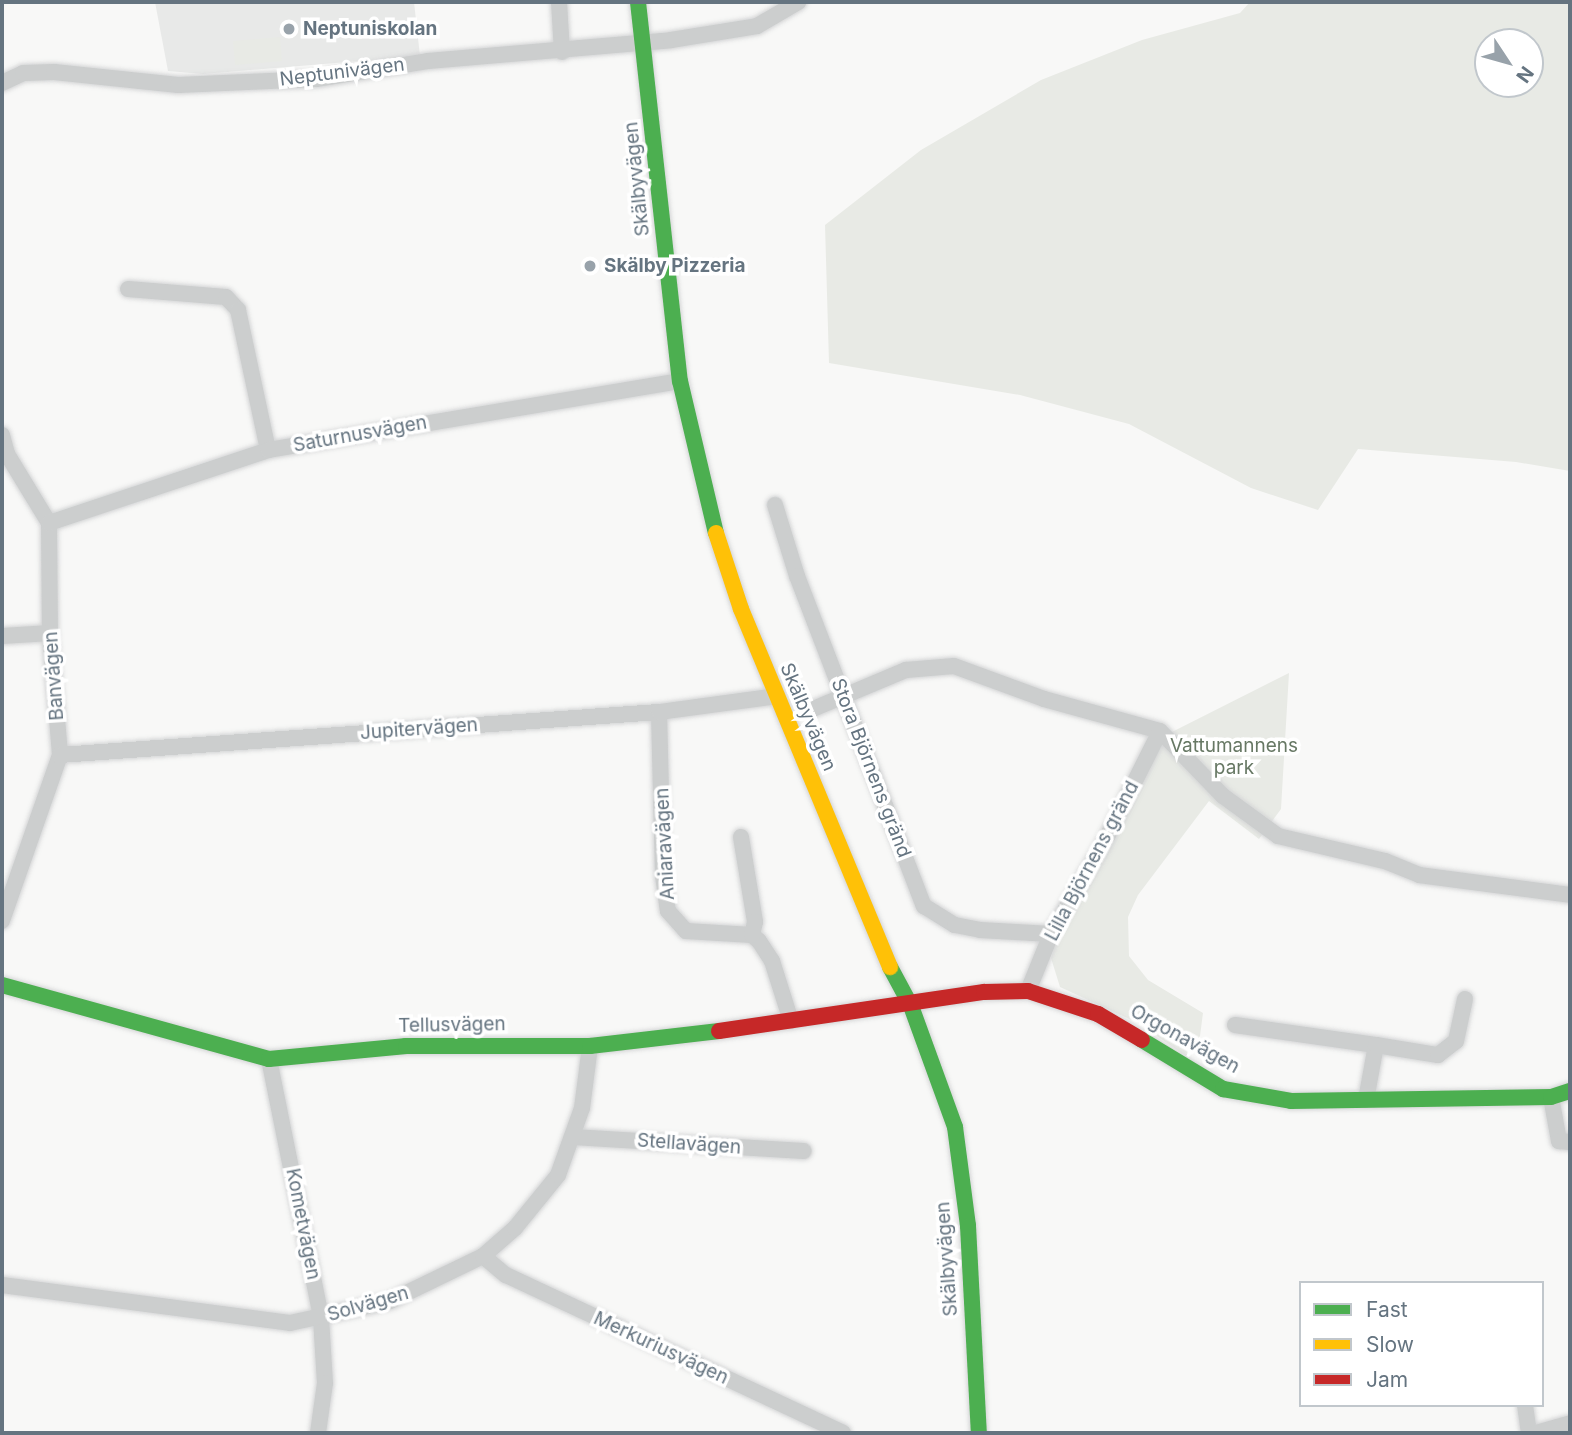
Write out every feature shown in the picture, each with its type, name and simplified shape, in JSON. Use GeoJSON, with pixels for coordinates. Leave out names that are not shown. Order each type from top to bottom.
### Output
{"type":"FeatureCollection","features":[{"type":"Feature","properties":{"kind":"street"},"geometry":{"type":"LineString","coordinates":[[559,2],[562,52]]}},
{"type":"Feature","properties":{"kind":"street","name":"Skälbyvägen"},"geometry":{"type":"LineString","coordinates":[[638,2],[680,381],[710,516],[741,610],[886,960],[911,1006],[955,1127],[968,1226],[979,1433]]}},
{"type":"Feature","properties":{"kind":"street","name":"Neptunivägen"},"geometry":{"type":"LineString","coordinates":[[2,83],[23,73],[54,72],[178,85],[316,79],[428,61],[643,45],[757,26],[798,2]]}},
{"type":"Feature","properties":{"kind":"street"},"geometry":{"type":"LineString","coordinates":[[128,289],[226,297],[238,310],[268,450]]}},
{"type":"Feature","properties":{"kind":"street","name":"Saturnusvägen"},"geometry":{"type":"LineString","coordinates":[[50,523],[268,450],[680,381]]}},
{"type":"Feature","properties":{"kind":"street"},"geometry":{"type":"LineString","coordinates":[[2,435],[7,454],[50,523]]}},
{"type":"Feature","properties":{"kind":"street","name":"Stora Björnens gränd"},"geometry":{"type":"LineString","coordinates":[[775,505],[842,693],[924,906],[955,925],[979,930],[1051,934]]}},
{"type":"Feature","properties":{"kind":"street","name":"Banvägen"},"geometry":{"type":"LineString","coordinates":[[2,920],[60,755],[50,633],[50,523]]}},
{"type":"Feature","properties":{"kind":"street"},"geometry":{"type":"LineString","coordinates":[[2,636],[50,633]]}},
{"type":"Feature","properties":{"kind":"street"},"geometry":{"type":"LineString","coordinates":[[813,709],[842,693],[938,663],[1160,732],[1223,796],[1278,836],[1385,861],[1419,875],[1570,895]]}},
{"type":"Feature","properties":{"kind":"street","name":"Jupitervägen"},"geometry":{"type":"LineString","coordinates":[[60,755],[659,712],[777,696]]}},
{"type":"Feature","properties":{"kind":"street","name":"Aniaravägen"},"geometry":{"type":"LineString","coordinates":[[659,712],[663,876],[668,911],[686,931],[752,935]]}},
{"type":"Feature","properties":{"kind":"street","name":"Lilla Björnens gränd"},"geometry":{"type":"LineString","coordinates":[[1028,992],[1051,934],[1104,843],[1160,732]]}},
{"type":"Feature","properties":{"kind":"street"},"geometry":{"type":"LineString","coordinates":[[741,837],[755,922],[752,935],[768,950],[791,1021]]}},
{"type":"Feature","properties":{"kind":"street","name":"Tellusvägen"},"geometry":{"type":"LineString","coordinates":[[2,985],[270,1059],[406,1046],[590,1046],[911,1006]]}},
{"type":"Feature","properties":{"kind":"street","name":"Orgonavägen"},"geometry":{"type":"LineString","coordinates":[[911,1006],[984,992],[1028,992],[1098,1014],[1223,1089],[1291,1101],[1552,1097],[1570,1091]]}},
{"type":"Feature","properties":{"kind":"street"},"geometry":{"type":"LineString","coordinates":[[1235,1025],[1438,1055],[1457,1041],[1465,999]]}},
{"type":"Feature","properties":{"kind":"street"},"geometry":{"type":"LineString","coordinates":[[1366,1100],[1376,1045]]}},
{"type":"Feature","properties":{"kind":"street","name":"Solvägen"},"geometry":{"type":"LineString","coordinates":[[2,1285],[290,1323],[390,1301],[483,1256],[515,1228],[558,1175],[573,1137],[590,1046]]}},
{"type":"Feature","properties":{"kind":"street","name":"Kometvägen"},"geometry":{"type":"LineString","coordinates":[[270,1059],[321,1318],[325,1383],[318,1433]]}},
{"type":"Feature","properties":{"kind":"street"},"geometry":{"type":"LineString","coordinates":[[1552,1097],[1559,1141],[1570,1142]]}},
{"type":"Feature","properties":{"kind":"street","name":"Stellavägen"},"geometry":{"type":"LineString","coordinates":[[573,1137],[804,1151]]}},
{"type":"Feature","properties":{"kind":"street","name":"Merkuriusvägen"},"geometry":{"type":"LineString","coordinates":[[483,1256],[506,1275],[843,1433]]}},
{"type":"Feature","properties":{"kind":"street"},"geometry":{"type":"LineString","coordinates":[[1525,1407],[1530,1433]]}},
{"type":"Feature","properties":{"kind":"street"},"geometry":{"type":"LineString","coordinates":[[1536,1433],[1570,1423]]}},
{"type":"Feature","properties":{"kind":"shaded area","name":"Neptuniskolan"},"geometry":{"type":"Polygon","coordinates":[[[155,2],[414,2],[420,56],[203,74],[168,71],[155,2]]]}},
{"type":"Feature","properties":{"kind":"green space"},"geometry":{"type":"Polygon","coordinates":[[[1250,2],[1570,2],[1570,471],[1516,462],[1358,449],[1318,510],[1251,488],[1129,424],[1020,395],[829,363],[825,225],[921,150],[1041,80],[1142,40],[1240,13],[1250,2]]]}},
{"type":"Feature","properties":{"kind":"green space"},"geometry":{"type":"Polygon","coordinates":[[[280,37],[282,61],[235,65],[233,41],[280,37]]]}},
{"type":"Feature","properties":{"kind":"green space","name":"Vattumannens park"},"geometry":{"type":"Polygon","coordinates":[[[1289,673],[1281,809],[1259,839],[1209,801],[1138,895],[1128,917],[1129,956],[1148,980],[1203,1013],[1200,1036],[1186,1056],[1138,1023],[1060,987],[1051,958],[1058,935],[1164,736],[1289,673]]]}},
{"type":"Feature","properties":{"kind":"traffic: fast"},"geometry":{"type":"LineString","coordinates":[[638,2],[680,381],[716,533]]}},
{"type":"Feature","properties":{"kind":"traffic: fast"},"geometry":{"type":"LineString","coordinates":[[890,967],[911,1006],[955,1127],[968,1226],[979,1433]]}},
{"type":"Feature","properties":{"kind":"traffic: fast"},"geometry":{"type":"LineString","coordinates":[[2,985],[269,1059],[406,1046],[590,1046],[719,1031]]}},
{"type":"Feature","properties":{"kind":"traffic: fast"},"geometry":{"type":"LineString","coordinates":[[1142,1040],[1223,1089],[1291,1101],[1551,1097],[1570,1091]]}},
{"type":"Feature","properties":{"kind":"traffic: slow"},"geometry":{"type":"LineString","coordinates":[[716,533],[741,609],[890,967]]}},
{"type":"Feature","properties":{"kind":"traffic: jam"},"geometry":{"type":"LineString","coordinates":[[719,1031],[984,992],[1028,991],[1098,1014],[1142,1040]]}},
{"type":"Feature","properties":{"kind":"place","name":"Neptuniskolan"},"geometry":{"type":"Point","coordinates":[289,29]}},
{"type":"Feature","properties":{"kind":"place","name":"Skälby Pizzeria"},"geometry":{"type":"Point","coordinates":[590,266]}}]}
